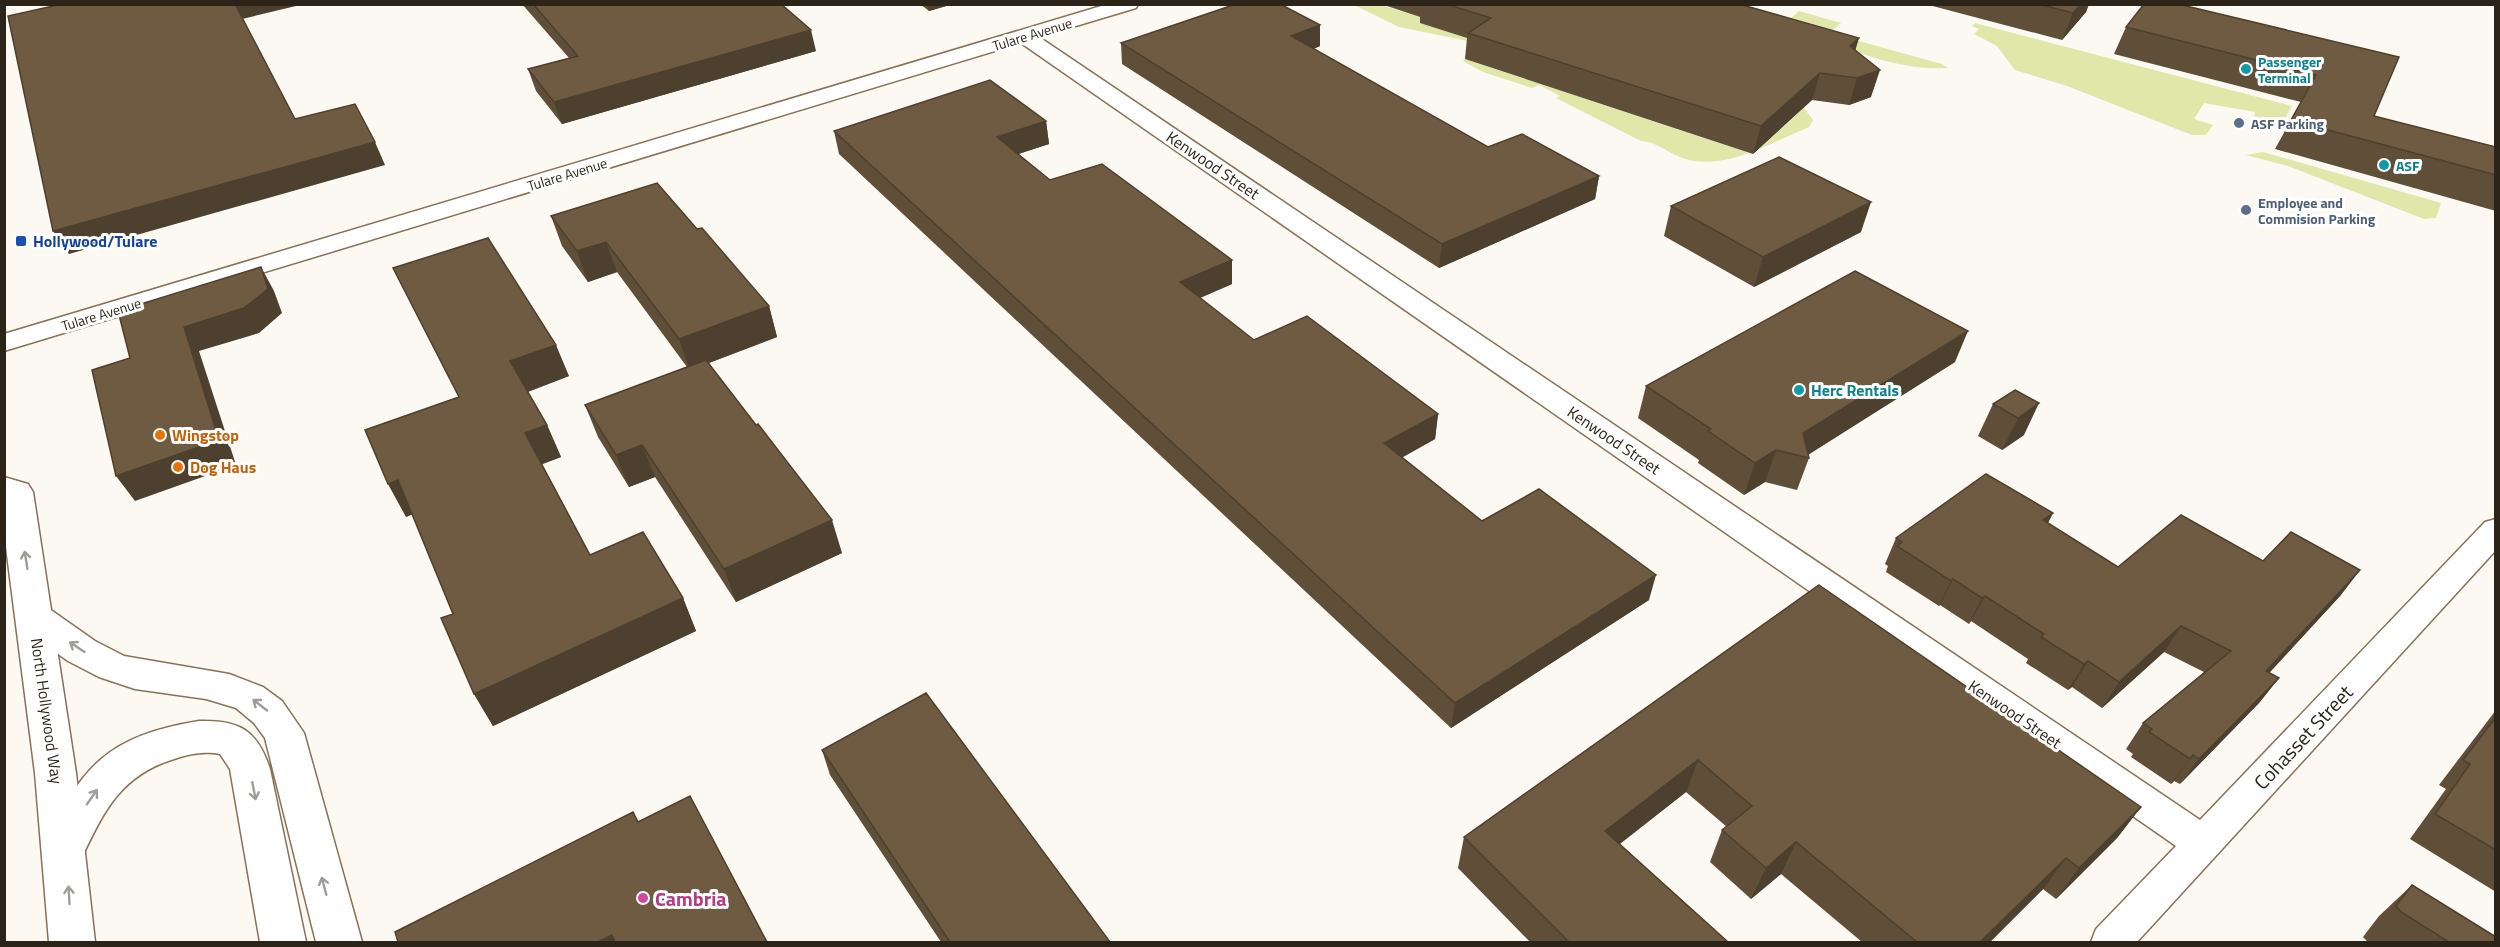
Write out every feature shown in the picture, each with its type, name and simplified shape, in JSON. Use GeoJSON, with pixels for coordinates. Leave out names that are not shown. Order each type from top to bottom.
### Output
{"type":"FeatureCollection","features":[{"type":"Feature","properties":{"kind":"main road","name":"North Hollywood Way"},"geometry":{"type":"LineString","coordinates":[[4,489],[16,492],[35,618],[65,848],[72,942]]}},
{"type":"Feature","properties":{"kind":"main road"},"geometry":{"type":"LineString","coordinates":[[35,618],[87,654],[112,667],[230,688],[251,698],[277,720],[284,734],[339,942]]}},
{"type":"Feature","properties":{"kind":"main road"},"geometry":{"type":"LineString","coordinates":[[65,848],[77,819],[104,779],[129,761],[164,745],[203,737],[230,740],[243,750],[250,769],[283,942]]}},
{"type":"Feature","properties":{"kind":"street","name":"Tulare Avenue"},"geometry":{"type":"LineString","coordinates":[[4,343],[1129,4]]}},
{"type":"Feature","properties":{"kind":"street","name":"Kenwood Street"},"geometry":{"type":"LineString","coordinates":[[1024,36],[2204,844]]}},
{"type":"Feature","properties":{"kind":"street","name":"Cohasset Street"},"geometry":{"type":"LineString","coordinates":[[2111,942],[2496,530]]}},
{"type":"Feature","properties":{"kind":"green space"},"geometry":{"type":"Polygon","coordinates":[[[1354,5],[1381,5],[1426,19],[1421,23],[1488,45],[1399,27],[1354,5]]]}},
{"type":"Feature","properties":{"kind":"green space"},"geometry":{"type":"Polygon","coordinates":[[[1799,11],[1841,23],[1833,30],[1791,18],[1799,11]]]}},
{"type":"Feature","properties":{"kind":"green space"},"geometry":{"type":"Polygon","coordinates":[[[1786,21],[1942,64],[1948,68],[1926,68],[1885,61],[1845,47],[1786,21]]]}},
{"type":"Feature","properties":{"kind":"green space"},"geometry":{"type":"Polygon","coordinates":[[[1975,23],[2292,106],[2282,124],[2254,116],[2255,112],[2204,103],[2194,119],[2213,125],[2206,135],[2192,135],[2067,86],[2015,70],[1997,46],[1974,34],[1979,29],[1972,26],[1975,23]]]}},
{"type":"Feature","properties":{"kind":"green space"},"geometry":{"type":"Polygon","coordinates":[[[1465,59],[1749,153],[1706,162],[1688,160],[1656,145],[1641,141],[1556,98],[1560,96],[1539,85],[1532,88],[1483,72],[1463,61],[1465,59]]]}},
{"type":"Feature","properties":{"kind":"green space"},"geometry":{"type":"Polygon","coordinates":[[[1804,108],[1813,120],[1809,127],[1759,149],[1804,108]]]}},
{"type":"Feature","properties":{"kind":"green space"},"geometry":{"type":"Polygon","coordinates":[[[2263,152],[2441,203],[2436,218],[2424,219],[2288,166],[2246,155],[2263,152]]]}},
{"type":"Feature","properties":{"kind":"building"},"geometry":{"type":"Polygon","coordinates":[[[62,4],[235,4],[295,119],[355,104],[375,142],[53,231],[8,16],[62,4]]]}},
{"type":"Feature","properties":{"kind":"building"},"geometry":{"type":"Polygon","coordinates":[[[533,4],[781,4],[811,30],[554,102],[528,69],[578,56],[533,4]]]}},
{"type":"Feature","properties":{"kind":"building"},"geometry":{"type":"Polygon","coordinates":[[[1236,4],[1280,4],[1320,25],[1291,36],[1488,147],[1522,134],[1599,176],[1442,244],[1121,43],[1236,4]]]}},
{"type":"Feature","properties":{"kind":"building"},"geometry":{"type":"Polygon","coordinates":[[[1446,4],[1739,4],[1859,38],[1850,46],[1880,70],[1857,78],[1820,73],[1761,126],[1468,33],[1491,18],[1446,4]]]}},
{"type":"Feature","properties":{"kind":"building"},"geometry":{"type":"Polygon","coordinates":[[[2038,4],[2081,4],[2073,13],[2038,4]]]}},
{"type":"Feature","properties":{"kind":"building"},"geometry":{"type":"Polygon","coordinates":[[[2144,4],[2178,4],[2399,57],[2374,116],[2496,147],[2496,175],[2291,120],[2316,75],[2126,27],[2144,4]]]}},
{"type":"Feature","properties":{"kind":"building"},"geometry":{"type":"Polygon","coordinates":[[[990,80],[1046,121],[997,137],[1050,180],[1102,164],[1232,260],[1180,282],[1254,340],[1307,316],[1438,414],[1384,443],[1482,521],[1539,489],[1656,575],[1455,703],[834,131],[990,80]]]}},
{"type":"Feature","properties":{"kind":"building"},"geometry":{"type":"Polygon","coordinates":[[[1779,157],[1871,202],[1763,257],[1671,206],[1779,157]]]}},
{"type":"Feature","properties":{"kind":"building"},"geometry":{"type":"Polygon","coordinates":[[[657,183],[697,229],[702,228],[769,306],[679,339],[606,242],[577,251],[551,216],[657,183]]]}},
{"type":"Feature","properties":{"kind":"building"},"geometry":{"type":"Polygon","coordinates":[[[488,238],[556,345],[510,361],[547,425],[525,433],[590,555],[643,532],[683,598],[474,694],[441,618],[453,614],[398,480],[388,484],[365,430],[459,397],[393,268],[488,238]]]}},
{"type":"Feature","properties":{"kind":"building"},"geometry":{"type":"Polygon","coordinates":[[[261,267],[268,289],[244,308],[184,327],[219,440],[116,476],[92,370],[130,358],[118,311],[261,267]]]}},
{"type":"Feature","properties":{"kind":"building","name":"Herc Rentals"},"geometry":{"type":"Polygon","coordinates":[[[1855,271],[1968,331],[1803,433],[1809,458],[1776,450],[1755,463],[1708,431],[1711,429],[1646,386],[1855,271]]]}},
{"type":"Feature","properties":{"kind":"building"},"geometry":{"type":"Polygon","coordinates":[[[706,360],[832,520],[724,569],[642,445],[616,455],[585,405],[706,360]]]}},
{"type":"Feature","properties":{"kind":"building"},"geometry":{"type":"Polygon","coordinates":[[[2015,390],[2039,403],[2018,418],[1993,404],[2015,390]]]}},
{"type":"Feature","properties":{"kind":"building"},"geometry":{"type":"Polygon","coordinates":[[[1986,474],[2053,513],[2043,520],[2118,567],[2181,515],[2263,561],[2291,532],[2360,570],[2266,671],[2279,678],[2199,759],[2193,755],[2190,759],[2149,732],[2152,729],[2143,723],[2231,651],[2181,626],[2119,682],[2088,661],[2084,664],[2041,637],[2044,634],[1985,596],[1982,598],[1953,579],[1951,581],[1897,546],[1902,542],[1896,538],[1986,474]]]}},
{"type":"Feature","properties":{"kind":"building"},"geometry":{"type":"Polygon","coordinates":[[[1819,585],[2141,807],[2079,868],[2066,858],[1980,942],[1917,942],[1796,842],[1766,868],[1722,830],[1752,806],[1698,760],[1605,831],[1728,942],[1569,942],[1464,837],[1819,585]]]}},
{"type":"Feature","properties":{"kind":"building"},"geometry":{"type":"Polygon","coordinates":[[[926,693],[1110,942],[950,942],[822,750],[926,693]]]}},
{"type":"Feature","properties":{"kind":"building"},"geometry":{"type":"Polygon","coordinates":[[[2496,717],[2496,850],[2435,814],[2470,764],[2463,760],[2496,717]]]}},
{"type":"Feature","properties":{"kind":"building","name":"Cambria"},"geometry":{"type":"Polygon","coordinates":[[[690,796],[767,942],[615,942],[612,935],[598,942],[398,942],[395,932],[633,812],[638,822],[690,796]]]}},
{"type":"Feature","properties":{"kind":"building"},"geometry":{"type":"Polygon","coordinates":[[[2412,885],[2496,937],[2496,942],[2449,942],[2401,912],[2396,906],[2412,885]]]}},
{"type":"Feature","properties":{"kind":"place","name":"Passenger Terminal"},"geometry":{"type":"Point","coordinates":[2246,69]}},
{"type":"Feature","properties":{"kind":"place","name":"ASF Parking"},"geometry":{"type":"Point","coordinates":[2239,123]}},
{"type":"Feature","properties":{"kind":"place","name":"ASF"},"geometry":{"type":"Point","coordinates":[2384,165]}},
{"type":"Feature","properties":{"kind":"place","name":"Employee and Commision Parking"},"geometry":{"type":"Point","coordinates":[2246,210]}},
{"type":"Feature","properties":{"kind":"place","name":"Hollywood/Tulare"},"geometry":{"type":"Point","coordinates":[21,241]}},
{"type":"Feature","properties":{"kind":"place","name":"Herc Rentals"},"geometry":{"type":"Point","coordinates":[1799,390]}},
{"type":"Feature","properties":{"kind":"place","name":"Wingstop"},"geometry":{"type":"Point","coordinates":[160,435]}},
{"type":"Feature","properties":{"kind":"place","name":"Dog Haus"},"geometry":{"type":"Point","coordinates":[178,467]}},
{"type":"Feature","properties":{"kind":"place","name":"Cambria"},"geometry":{"type":"Point","coordinates":[643,898]}}]}
